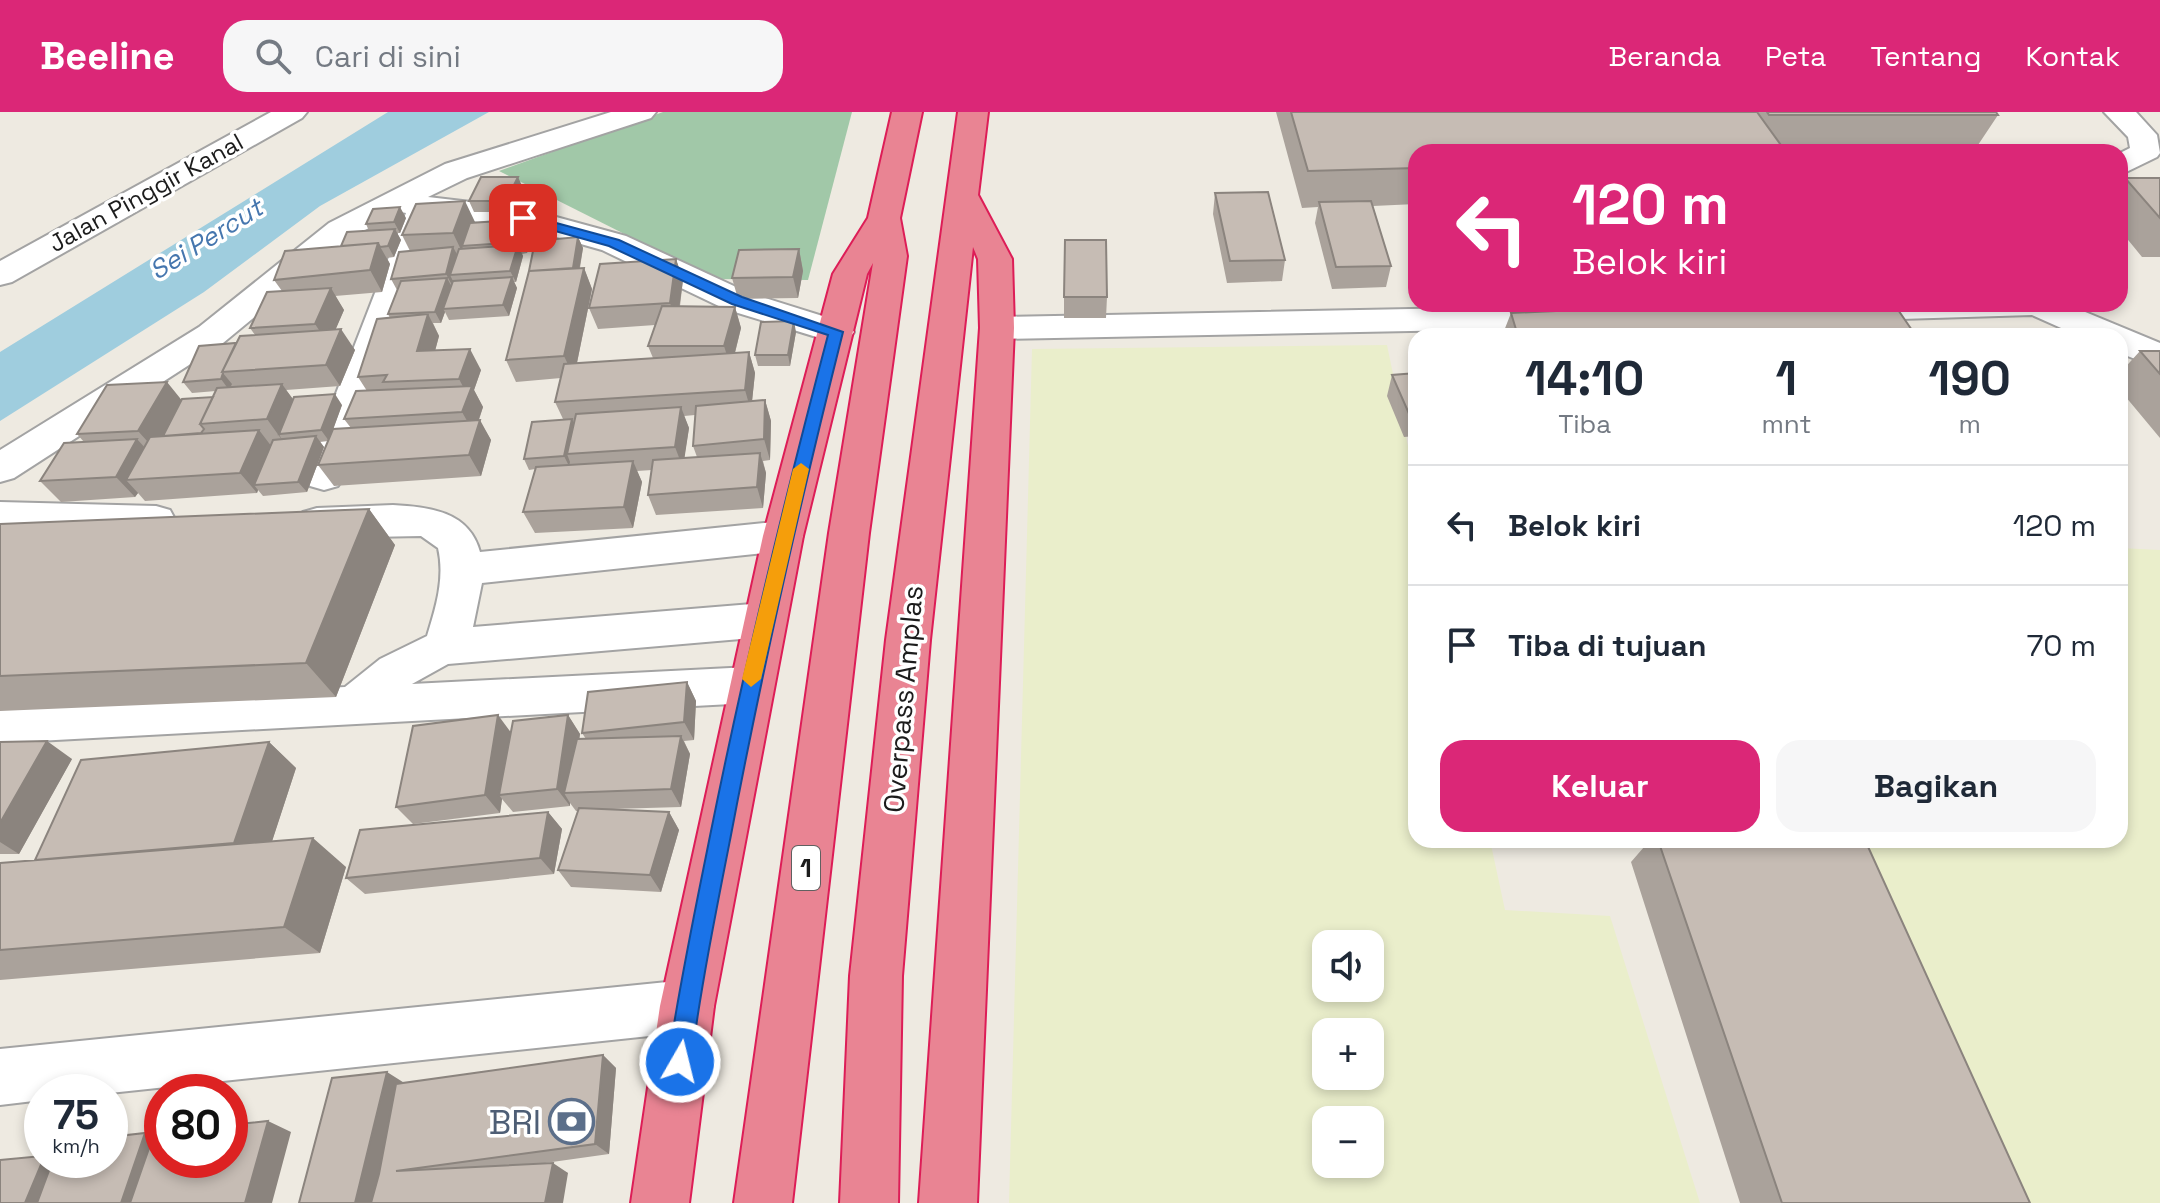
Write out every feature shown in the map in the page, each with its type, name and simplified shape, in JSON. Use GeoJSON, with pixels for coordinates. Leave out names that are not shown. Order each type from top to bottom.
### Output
{"type":"FeatureCollection","features":[{"type":"Feature","properties":{"kind":"highway","name":"1"},"geometry":{"type":"LineString","coordinates":[[763,1203],[849,533],[891,256],[884,218],[907,112]]}},
{"type":"Feature","properties":{"kind":"highway","name":"Overpass Amplas"},"geometry":{"type":"LineString","coordinates":[[869,1203],[876,976],[918,536],[973,112]]}},
{"type":"Feature","properties":{"kind":"highway"},"geometry":{"type":"LineString","coordinates":[[948,1203],[997,328],[995,259],[964,197]]}},
{"type":"Feature","properties":{"kind":"highway"},"geometry":{"type":"LineString","coordinates":[[660,1203],[687,1006],[750,685],[783,536],[850,274],[884,218]]}},
{"type":"Feature","properties":{"kind":"street","name":"Jalan Pinggir Kanal"},"geometry":{"type":"LineString","coordinates":[[0,275],[292,112]]}},
{"type":"Feature","properties":{"kind":"street"},"geometry":{"type":"LineString","coordinates":[[0,468],[211,335],[340,230],[408,204],[456,171],[641,112]]}},
{"type":"Feature","properties":{"kind":"street"},"geometry":{"type":"LineString","coordinates":[[2119,112],[2142,135],[2146,151],[2128,161]]}},
{"type":"Feature","properties":{"kind":"street"},"geometry":{"type":"LineString","coordinates":[[408,204],[523,218],[614,243],[737,301],[836,332]]}},
{"type":"Feature","properties":{"kind":"street"},"geometry":{"type":"LineString","coordinates":[[324,476],[408,204]]}},
{"type":"Feature","properties":{"kind":"street"},"geometry":{"type":"LineString","coordinates":[[2054,312],[2092,328]]}},
{"type":"Feature","properties":{"kind":"street"},"geometry":{"type":"LineString","coordinates":[[997,328],[1593,316]]}},
{"type":"Feature","properties":{"kind":"street"},"geometry":{"type":"LineString","coordinates":[[2128,343],[2160,357]]}},
{"type":"Feature","properties":{"kind":"street"},"geometry":{"type":"LineString","coordinates":[[0,517],[191,522]]}},
{"type":"Feature","properties":{"kind":"street"},"geometry":{"type":"LineString","coordinates":[[287,524],[426,519],[444,527],[458,541],[464,569],[446,647]]}},
{"type":"Feature","properties":{"kind":"street"},"geometry":{"type":"LineString","coordinates":[[464,569],[783,536]]}},
{"type":"Feature","properties":{"kind":"street"},"geometry":{"type":"LineString","coordinates":[[353,708],[385,676],[421,655],[446,647],[765,620]]}},
{"type":"Feature","properties":{"kind":"street"},"geometry":{"type":"LineString","coordinates":[[0,724],[750,685]]}},
{"type":"Feature","properties":{"kind":"street"},"geometry":{"type":"LineString","coordinates":[[0,1077],[687,1006]]}},
{"type":"Feature","properties":{"kind":"green space"},"geometry":{"type":"Polygon","coordinates":[[[663,112],[852,112],[808,280],[714,279],[499,171],[663,112]]]}},
{"type":"Feature","properties":{"kind":"green space"},"geometry":{"type":"Polygon","coordinates":[[[1387,345],[1408,446],[1408,848],[1492,848],[1505,910],[1610,916],[1700,1203],[1009,1203],[1032,349],[1387,345]]]}},
{"type":"Feature","properties":{"kind":"green space"},"geometry":{"type":"Polygon","coordinates":[[[2128,548],[2160,550],[2160,1203],[1998,1203],[1855,848],[2128,848],[2128,548]]]}},
{"type":"Feature","properties":{"kind":"water","name":"Sei Percut"},"geometry":{"type":"Polygon","coordinates":[[[388,112],[489,112],[320,206],[204,292],[0,421],[0,352],[388,112]]]}},
{"type":"Feature","properties":{"kind":"building"},"geometry":{"type":"Polygon","coordinates":[[[1291,112],[1757,112],[1780,144],[1408,144],[1408,168],[1308,171],[1291,112]]]}},
{"type":"Feature","properties":{"kind":"building"},"geometry":{"type":"Polygon","coordinates":[[[1767,112],[1996,112],[1998,115],[1769,115],[1767,112]]]}},
{"type":"Feature","properties":{"kind":"building"},"geometry":{"type":"Polygon","coordinates":[[[481,177],[518,177],[506,201],[469,201],[481,177]]]}},
{"type":"Feature","properties":{"kind":"building"},"geometry":{"type":"Polygon","coordinates":[[[2128,178],[2160,178],[2160,218],[2128,181],[2128,178]]]}},
{"type":"Feature","properties":{"kind":"building"},"geometry":{"type":"Polygon","coordinates":[[[1268,192],[1285,260],[1230,261],[1215,193],[1268,192]]]}},
{"type":"Feature","properties":{"kind":"building"},"geometry":{"type":"Polygon","coordinates":[[[465,201],[453,233],[402,235],[416,204],[465,201]]]}},
{"type":"Feature","properties":{"kind":"building"},"geometry":{"type":"Polygon","coordinates":[[[1371,201],[1391,266],[1336,267],[1319,202],[1371,201]]]}},
{"type":"Feature","properties":{"kind":"building"},"geometry":{"type":"Polygon","coordinates":[[[400,207],[394,222],[366,224],[373,209],[400,207]]]}},
{"type":"Feature","properties":{"kind":"building"},"geometry":{"type":"Polygon","coordinates":[[[529,219],[522,242],[462,246],[470,223],[529,219]]]}},
{"type":"Feature","properties":{"kind":"building"},"geometry":{"type":"Polygon","coordinates":[[[395,229],[388,246],[380,247],[378,243],[341,246],[347,232],[395,229]]]}},
{"type":"Feature","properties":{"kind":"building"},"geometry":{"type":"Polygon","coordinates":[[[578,237],[573,268],[529,271],[535,241],[578,237]]]}},
{"type":"Feature","properties":{"kind":"building"},"geometry":{"type":"Polygon","coordinates":[[[1065,240],[1106,240],[1107,297],[1064,297],[1065,240]]]}},
{"type":"Feature","properties":{"kind":"building"},"geometry":{"type":"Polygon","coordinates":[[[378,243],[370,270],[274,280],[285,251],[378,243]]]}},
{"type":"Feature","properties":{"kind":"building"},"geometry":{"type":"Polygon","coordinates":[[[518,245],[510,271],[450,275],[459,249],[518,245]]]}},
{"type":"Feature","properties":{"kind":"building"},"geometry":{"type":"Polygon","coordinates":[[[453,247],[446,274],[391,279],[399,252],[453,247]]]}},
{"type":"Feature","properties":{"kind":"building"},"geometry":{"type":"Polygon","coordinates":[[[799,249],[793,277],[732,278],[739,250],[799,249]]]}},
{"type":"Feature","properties":{"kind":"building"},"geometry":{"type":"Polygon","coordinates":[[[676,259],[670,303],[589,308],[600,264],[676,259]]]}},
{"type":"Feature","properties":{"kind":"building"},"geometry":{"type":"Polygon","coordinates":[[[584,268],[564,356],[506,360],[529,271],[584,268]]]}},
{"type":"Feature","properties":{"kind":"building"},"geometry":{"type":"Polygon","coordinates":[[[512,277],[503,305],[443,309],[453,281],[512,277]]]}},
{"type":"Feature","properties":{"kind":"building"},"geometry":{"type":"Polygon","coordinates":[[[447,278],[435,312],[388,314],[401,281],[447,278]]]}},
{"type":"Feature","properties":{"kind":"building"},"geometry":{"type":"Polygon","coordinates":[[[331,288],[315,324],[250,328],[267,292],[331,288]]]}},
{"type":"Feature","properties":{"kind":"building"},"geometry":{"type":"Polygon","coordinates":[[[662,306],[735,307],[724,346],[648,346],[662,306]]]}},
{"type":"Feature","properties":{"kind":"building"},"geometry":{"type":"Polygon","coordinates":[[[1900,312],[1910,328],[1516,328],[1511,313],[1900,312]]]}},
{"type":"Feature","properties":{"kind":"building"},"geometry":{"type":"Polygon","coordinates":[[[428,314],[417,351],[470,349],[459,379],[383,382],[387,375],[358,377],[377,319],[428,314]]]}},
{"type":"Feature","properties":{"kind":"building"},"geometry":{"type":"Polygon","coordinates":[[[794,321],[788,355],[755,355],[761,322],[794,321]]]}},
{"type":"Feature","properties":{"kind":"building"},"geometry":{"type":"Polygon","coordinates":[[[341,329],[326,365],[222,372],[240,336],[341,329]]]}},
{"type":"Feature","properties":{"kind":"building"},"geometry":{"type":"Polygon","coordinates":[[[236,343],[221,379],[183,382],[199,346],[236,343]]]}},
{"type":"Feature","properties":{"kind":"building"},"geometry":{"type":"Polygon","coordinates":[[[2140,351],[2160,351],[2160,374],[2140,351]]]}},
{"type":"Feature","properties":{"kind":"building"},"geometry":{"type":"Polygon","coordinates":[[[749,352],[745,390],[555,402],[564,364],[749,352]]]}},
{"type":"Feature","properties":{"kind":"building"},"geometry":{"type":"Polygon","coordinates":[[[1408,374],[1408,411],[1392,375],[1408,374]]]}},
{"type":"Feature","properties":{"kind":"building"},"geometry":{"type":"Polygon","coordinates":[[[167,382],[138,431],[77,434],[107,385],[167,382]]]}},
{"type":"Feature","properties":{"kind":"building"},"geometry":{"type":"Polygon","coordinates":[[[282,384],[267,419],[200,424],[217,388],[282,384]]]}},
{"type":"Feature","properties":{"kind":"building"},"geometry":{"type":"Polygon","coordinates":[[[472,386],[462,412],[344,419],[356,391],[472,386]]]}},
{"type":"Feature","properties":{"kind":"building"},"geometry":{"type":"Polygon","coordinates":[[[335,394],[321,430],[279,434],[294,397],[335,394]]]}},
{"type":"Feature","properties":{"kind":"building"},"geometry":{"type":"Polygon","coordinates":[[[213,397],[200,424],[204,429],[201,433],[163,436],[182,399],[213,397]]]}},
{"type":"Feature","properties":{"kind":"building"},"geometry":{"type":"Polygon","coordinates":[[[765,400],[764,439],[693,446],[696,406],[765,400]]]}},
{"type":"Feature","properties":{"kind":"building"},"geometry":{"type":"Polygon","coordinates":[[[681,407],[675,447],[567,454],[576,414],[681,407]]]}},
{"type":"Feature","properties":{"kind":"building"},"geometry":{"type":"Polygon","coordinates":[[[572,419],[564,456],[524,459],[532,422],[572,419]]]}},
{"type":"Feature","properties":{"kind":"building"},"geometry":{"type":"Polygon","coordinates":[[[480,420],[469,455],[318,465],[333,429],[480,420]]]}},
{"type":"Feature","properties":{"kind":"building"},"geometry":{"type":"Polygon","coordinates":[[[259,430],[240,473],[126,480],[150,437],[259,430]]]}},
{"type":"Feature","properties":{"kind":"building"},"geometry":{"type":"Polygon","coordinates":[[[316,436],[298,482],[254,485],[273,440],[316,436]]]}},
{"type":"Feature","properties":{"kind":"building"},"geometry":{"type":"Polygon","coordinates":[[[137,439],[116,477],[40,481],[64,443],[137,439]]]}},
{"type":"Feature","properties":{"kind":"building"},"geometry":{"type":"Polygon","coordinates":[[[760,453],[757,487],[648,495],[653,460],[760,453]]]}},
{"type":"Feature","properties":{"kind":"building"},"geometry":{"type":"Polygon","coordinates":[[[633,461],[624,507],[523,512],[536,467],[633,461]]]}},
{"type":"Feature","properties":{"kind":"building"},"geometry":{"type":"Polygon","coordinates":[[[369,509],[306,663],[0,676],[0,524],[369,509]]]}},
{"type":"Feature","properties":{"kind":"building"},"geometry":{"type":"Polygon","coordinates":[[[687,682],[684,722],[582,733],[588,692],[687,682]]]}},
{"type":"Feature","properties":{"kind":"building"},"geometry":{"type":"Polygon","coordinates":[[[498,715],[485,795],[396,807],[413,726],[498,715]]]}},
{"type":"Feature","properties":{"kind":"building"},"geometry":{"type":"Polygon","coordinates":[[[568,715],[557,789],[499,795],[513,721],[568,715]]]}},
{"type":"Feature","properties":{"kind":"building"},"geometry":{"type":"Polygon","coordinates":[[[681,736],[671,789],[564,793],[577,739],[681,736]]]}},
{"type":"Feature","properties":{"kind":"building"},"geometry":{"type":"Polygon","coordinates":[[[47,741],[0,823],[0,742],[47,741]]]}},
{"type":"Feature","properties":{"kind":"building"},"geometry":{"type":"Polygon","coordinates":[[[269,742],[234,843],[35,860],[81,760],[269,742]]]}},
{"type":"Feature","properties":{"kind":"building"},"geometry":{"type":"Polygon","coordinates":[[[579,808],[669,812],[650,875],[558,870],[579,808]]]}},
{"type":"Feature","properties":{"kind":"building"},"geometry":{"type":"Polygon","coordinates":[[[548,812],[540,858],[346,878],[360,830],[548,812]]]}},
{"type":"Feature","properties":{"kind":"building"},"geometry":{"type":"Polygon","coordinates":[[[313,838],[284,927],[0,950],[0,863],[313,838]]]}},
{"type":"Feature","properties":{"kind":"building"},"geometry":{"type":"Polygon","coordinates":[[[1661,848],[1869,848],[2030,1203],[1782,1203],[1661,848]]]}},
{"type":"Feature","properties":{"kind":"building"},"geometry":{"type":"Polygon","coordinates":[[[603,1055],[595,1144],[396,1171],[553,1163],[545,1203],[371,1203],[396,1084],[603,1055]]]}},
{"type":"Feature","properties":{"kind":"building"},"geometry":{"type":"Polygon","coordinates":[[[387,1072],[355,1203],[299,1203],[332,1078],[387,1072]]]}},
{"type":"Feature","properties":{"kind":"building"},"geometry":{"type":"Polygon","coordinates":[[[268,1121],[245,1203],[130,1203],[144,1163],[144,1178],[248,1178],[248,1123],[268,1121]]]}},
{"type":"Feature","properties":{"kind":"building"},"geometry":{"type":"Polygon","coordinates":[[[144,1133],[121,1203],[37,1203],[46,1178],[128,1178],[128,1135],[144,1133]]]}},
{"type":"Feature","properties":{"kind":"building"},"geometry":{"type":"Polygon","coordinates":[[[24,1158],[24,1178],[35,1178],[25,1203],[0,1203],[0,1160],[24,1158]]]}},
{"type":"Feature","properties":{"kind":"slow traffic"},"geometry":{"type":"LineString","coordinates":[[751,679],[801,469]]}},
{"type":"Feature","properties":{"kind":"place","name":"BRI"},"geometry":{"type":"Point","coordinates":[572,1122]}},
{"type":"Feature","properties":{"kind":"route"},"geometry":{"type":"LineString","coordinates":[[523,218],[614,243],[737,301],[836,332],[783,536],[750,685],[687,1006],[680,1062]]}}]}
